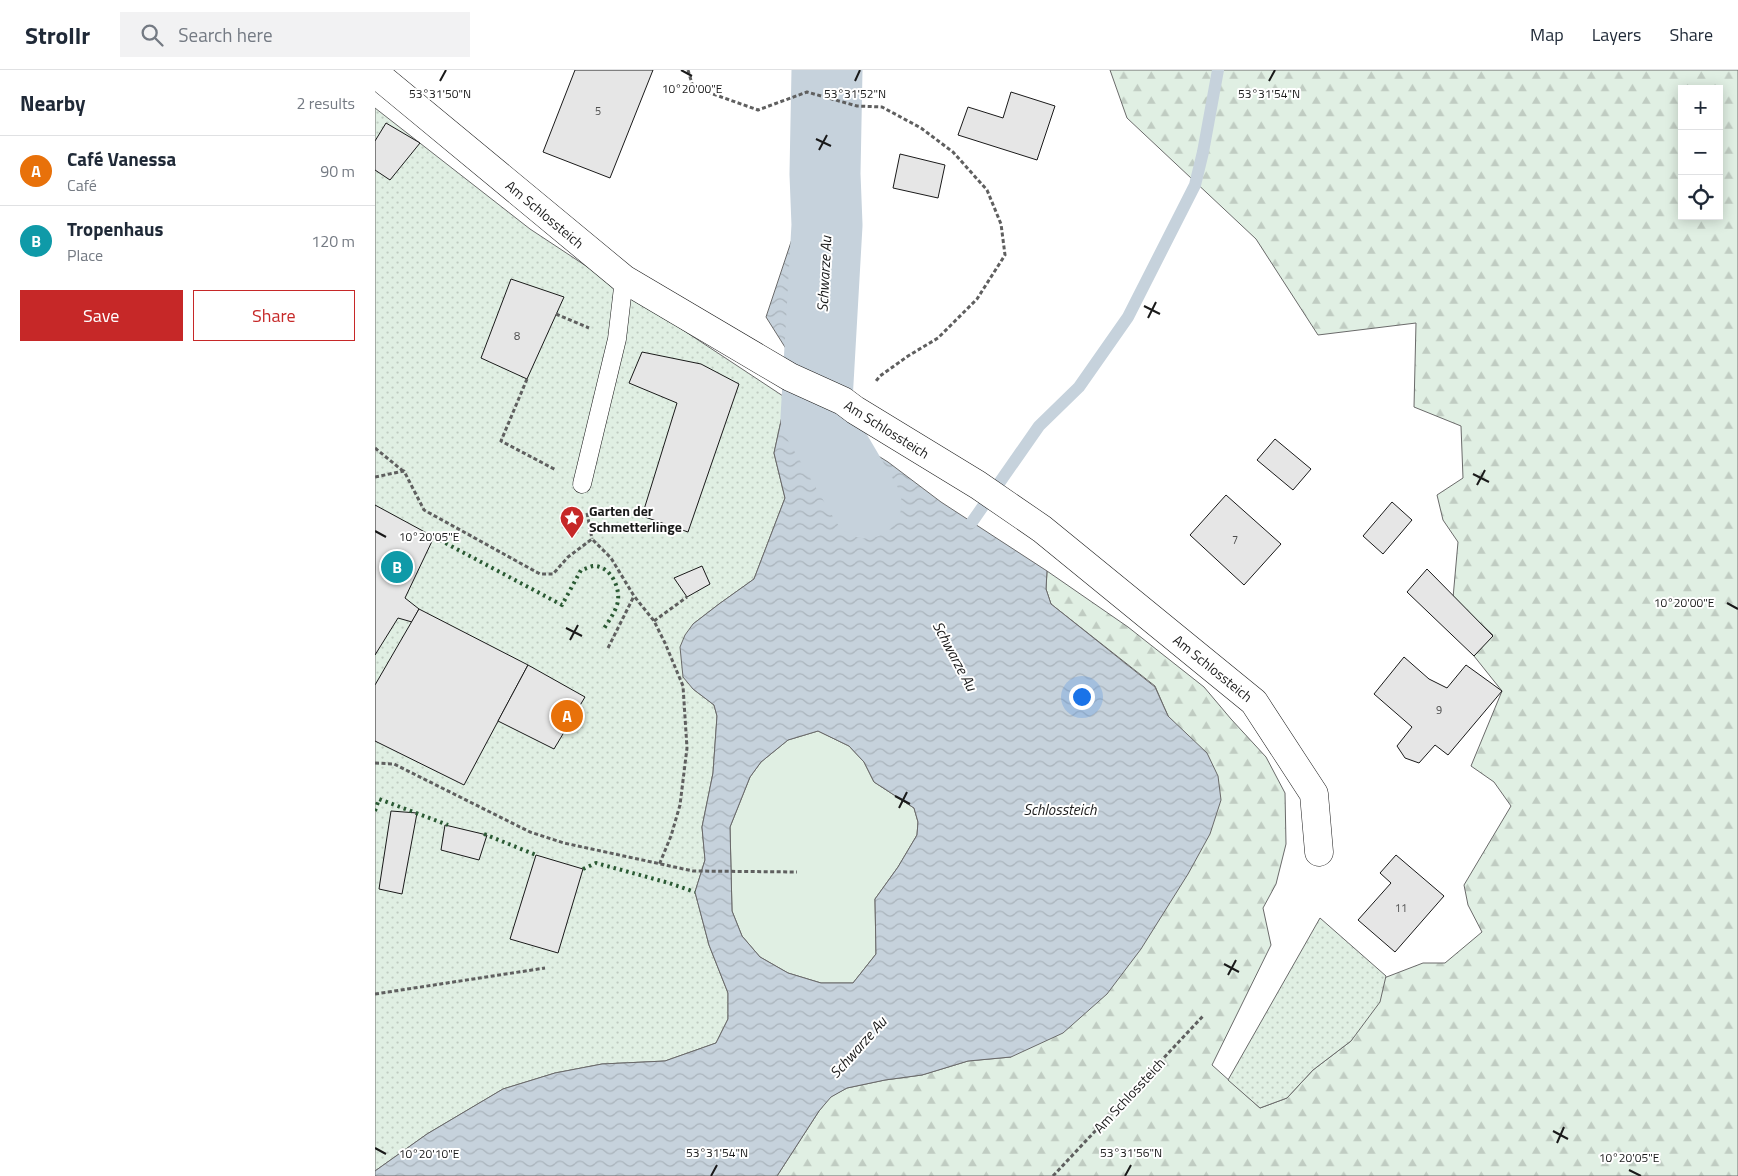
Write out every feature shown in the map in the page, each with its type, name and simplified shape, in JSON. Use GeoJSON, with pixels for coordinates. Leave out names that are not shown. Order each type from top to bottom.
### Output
{"type":"FeatureCollection","features":[{"type":"Feature","properties":{"kind":"street","name":"Am Schlossteich"},"geometry":{"type":"LineString","coordinates":[[375,73],[624,279],[789,377],[849,405],[978,484],[1042,529],[1254,702],[1314,794],[1319,852]]}},
{"type":"Feature","properties":{"kind":"lane"},"geometry":{"type":"LineString","coordinates":[[582,484],[617,339],[624,279]]}},
{"type":"Feature","properties":{"kind":"path"},"geometry":{"type":"LineString","coordinates":[[688,70],[693,87],[758,110],[807,92],[857,106],[882,107],[921,128],[953,152],[987,190],[1001,224],[1005,255],[977,299],[938,338],[880,376],[849,405]]}},
{"type":"Feature","properties":{"kind":"path"},"geometry":{"type":"LineString","coordinates":[[527,379],[501,442],[582,484],[592,539],[611,558],[634,596],[654,621],[683,686],[687,748],[680,804],[671,836],[659,865]]}},
{"type":"Feature","properties":{"kind":"path"},"geometry":{"type":"LineString","coordinates":[[375,448],[404,471],[424,510],[539,574],[553,574],[568,557],[592,539]]}},
{"type":"Feature","properties":{"kind":"path"},"geometry":{"type":"LineString","coordinates":[[375,477],[404,471]]}},
{"type":"Feature","properties":{"kind":"path"},"geometry":{"type":"LineString","coordinates":[[608,648],[634,596]]}},
{"type":"Feature","properties":{"kind":"path"},"geometry":{"type":"LineString","coordinates":[[654,621],[687,596]]}},
{"type":"Feature","properties":{"kind":"path"},"geometry":{"type":"LineString","coordinates":[[375,763],[394,764],[530,832],[564,843],[693,871],[797,872]]}},
{"type":"Feature","properties":{"kind":"path"},"geometry":{"type":"LineString","coordinates":[[375,994],[545,968]]}},
{"type":"Feature","properties":{"kind":"path","name":"Am Schlossteich"},"geometry":{"type":"LineString","coordinates":[[1053,1176],[1205,1015]]}},
{"type":"Feature","properties":{"kind":"green space"},"geometry":{"type":"Polygon","coordinates":[[[1110,70],[1738,70],[1738,1176],[777,1176],[830,1097],[847,1088],[922,1075],[968,1061],[1011,1057],[1178,727],[1168,716],[1155,686],[1051,604],[1046,589],[1047,571],[1128,627],[1204,687],[1266,757],[1285,793],[1286,844],[1276,884],[1263,908],[1271,945],[1212,1065],[1260,1108],[1287,1098],[1313,1070],[1351,1041],[1384,978],[1423,963],[1445,963],[1482,932],[1468,905],[1464,885],[1511,806],[1494,782],[1471,766],[1502,691],[1474,656],[1493,635],[1453,598],[1458,542],[1443,520],[1437,495],[1463,478],[1461,426],[1414,407],[1416,323],[1318,335],[1256,239],[1127,118],[1110,70]]]}},
{"type":"Feature","properties":{"kind":"green space","name":"Garten der Schmetterlinge"},"geometry":{"type":"Polygon","coordinates":[[[375,108],[530,229],[786,398],[774,453],[785,498],[754,579],[693,624],[693,689],[714,705],[717,716],[713,773],[702,827],[705,860],[695,892],[709,945],[728,993],[728,1019],[716,1043],[665,1061],[602,1064],[555,1073],[503,1089],[427,1134],[375,1171],[375,108]]]}},
{"type":"Feature","properties":{"kind":"green space"},"geometry":{"type":"Polygon","coordinates":[[[818,731],[849,746],[864,762],[874,782],[914,808],[918,822],[917,835],[898,867],[875,899],[876,954],[853,983],[821,983],[788,973],[760,957],[742,936],[732,911],[730,827],[750,777],[761,762],[788,740],[818,731]]]}},
{"type":"Feature","properties":{"kind":"green space"},"geometry":{"type":"Polygon","coordinates":[[[1320,918],[1386,976],[1380,1002],[1351,1041],[1313,1070],[1287,1098],[1260,1108],[1228,1080],[1320,918]]]}},
{"type":"Feature","properties":{"kind":"water"},"geometry":{"type":"Polygon","coordinates":[[[808,139],[840,139],[853,280],[846,309],[848,374],[795,363],[766,317],[793,236],[802,196],[808,139]]]}},
{"type":"Feature","properties":{"kind":"water","name":"Schlossteich"},"geometry":{"type":"Polygon","coordinates":[[[786,398],[888,462],[941,502],[1047,571],[1046,589],[1051,604],[1155,687],[1168,716],[1207,753],[1218,776],[1221,800],[1210,834],[1188,874],[1141,949],[1107,994],[1063,1033],[1011,1057],[968,1061],[922,1075],[847,1088],[831,1097],[819,1111],[777,1176],[375,1176],[375,1171],[427,1134],[503,1089],[555,1073],[602,1064],[665,1061],[716,1043],[728,1019],[728,993],[709,945],[695,892],[705,860],[702,827],[713,773],[717,716],[714,705],[693,689],[683,677],[680,647],[685,635],[693,624],[754,579],[785,498],[774,453],[786,398]],[[818,731],[788,740],[761,762],[750,777],[730,827],[732,911],[742,936],[760,957],[788,973],[821,983],[853,983],[876,954],[875,899],[898,867],[917,835],[918,822],[914,808],[874,782],[864,762],[849,746],[818,731]]]}},
{"type":"Feature","properties":{"kind":"building"},"geometry":{"type":"Polygon","coordinates":[[[575,70],[653,70],[610,178],[543,152],[575,70]]]}},
{"type":"Feature","properties":{"kind":"building"},"geometry":{"type":"Polygon","coordinates":[[[1011,92],[1055,106],[1037,160],[958,135],[968,107],[1003,118],[1011,92]]]}},
{"type":"Feature","properties":{"kind":"building"},"geometry":{"type":"Polygon","coordinates":[[[386,123],[420,143],[390,180],[375,170],[375,141],[386,123]]]}},
{"type":"Feature","properties":{"kind":"building"},"geometry":{"type":"Polygon","coordinates":[[[900,154],[945,165],[938,198],[893,188],[900,154]]]}},
{"type":"Feature","properties":{"kind":"building"},"geometry":{"type":"Polygon","coordinates":[[[511,279],[564,297],[527,379],[481,358],[511,279]]]}},
{"type":"Feature","properties":{"kind":"building"},"geometry":{"type":"Polygon","coordinates":[[[642,352],[701,364],[739,384],[688,532],[642,516],[677,403],[629,383],[642,352]]]}},
{"type":"Feature","properties":{"kind":"building"},"geometry":{"type":"Polygon","coordinates":[[[1275,439],[1311,469],[1293,490],[1257,460],[1275,439]]]}},
{"type":"Feature","properties":{"kind":"building"},"geometry":{"type":"Polygon","coordinates":[[[1226,495],[1281,544],[1244,585],[1190,535],[1226,495]]]}},
{"type":"Feature","properties":{"kind":"building"},"geometry":{"type":"Polygon","coordinates":[[[1392,502],[1412,520],[1383,554],[1363,536],[1392,502]]]}},
{"type":"Feature","properties":{"kind":"building"},"geometry":{"type":"Polygon","coordinates":[[[375,505],[434,537],[405,598],[419,609],[412,622],[398,618],[375,655],[375,505]]]}},
{"type":"Feature","properties":{"kind":"building"},"geometry":{"type":"Polygon","coordinates":[[[702,566],[710,584],[687,597],[674,578],[702,566]]]}},
{"type":"Feature","properties":{"kind":"building"},"geometry":{"type":"Polygon","coordinates":[[[1427,569],[1493,636],[1474,656],[1407,592],[1427,569]]]}},
{"type":"Feature","properties":{"kind":"building"},"geometry":{"type":"Polygon","coordinates":[[[419,609],[528,665],[464,785],[375,741],[375,685],[419,609]]]}},
{"type":"Feature","properties":{"kind":"building"},"geometry":{"type":"Polygon","coordinates":[[[1404,657],[1429,679],[1447,688],[1466,665],[1502,691],[1448,755],[1435,745],[1419,763],[1405,758],[1397,746],[1412,727],[1374,694],[1404,657]]]}},
{"type":"Feature","properties":{"kind":"building"},"geometry":{"type":"Polygon","coordinates":[[[528,665],[585,697],[554,749],[498,721],[528,665]]]}},
{"type":"Feature","properties":{"kind":"building"},"geometry":{"type":"Polygon","coordinates":[[[391,811],[417,813],[402,894],[379,889],[391,811]]]}},
{"type":"Feature","properties":{"kind":"building"},"geometry":{"type":"Polygon","coordinates":[[[445,825],[487,835],[479,860],[441,850],[445,825]]]}},
{"type":"Feature","properties":{"kind":"building"},"geometry":{"type":"Polygon","coordinates":[[[536,855],[583,869],[558,953],[510,939],[536,855]]]}},
{"type":"Feature","properties":{"kind":"building"},"geometry":{"type":"Polygon","coordinates":[[[1396,855],[1444,896],[1395,952],[1358,920],[1391,883],[1380,873],[1396,855]]]}},
{"type":"Feature","properties":{"kind":"waterway","name":"Schwarze Au"},"geometry":{"type":"LineString","coordinates":[[827,70],[825,174],[827,225],[816,418],[866,503]]}},
{"type":"Feature","properties":{"kind":"waterway"},"geometry":{"type":"LineString","coordinates":[[972,522],[1039,426],[1079,387],[1128,317],[1195,185],[1218,70]]}},
{"type":"Feature","properties":{"kind":"hedge"},"geometry":{"type":"LineString","coordinates":[[434,537],[562,605],[581,570],[593,566],[605,570],[614,580],[618,599],[614,612],[603,630]]}},
{"type":"Feature","properties":{"kind":"hedge"},"geometry":{"type":"LineString","coordinates":[[375,811],[379,799],[448,825]]}},
{"type":"Feature","properties":{"kind":"hedge"},"geometry":{"type":"LineString","coordinates":[[484,834],[536,855]]}},
{"type":"Feature","properties":{"kind":"hedge"},"geometry":{"type":"LineString","coordinates":[[583,869],[596,863],[695,892]]}},
{"type":"Feature","properties":{"kind":"place","name":"Garten der Schmetterlinge"},"geometry":{"type":"Point","coordinates":[572,539]}},
{"type":"Feature","properties":{"kind":"place","name":"Tropenhaus"},"geometry":{"type":"Point","coordinates":[397,567]}},
{"type":"Feature","properties":{"kind":"place","name":"Café Vanessa"},"geometry":{"type":"Point","coordinates":[567,716]}}]}
